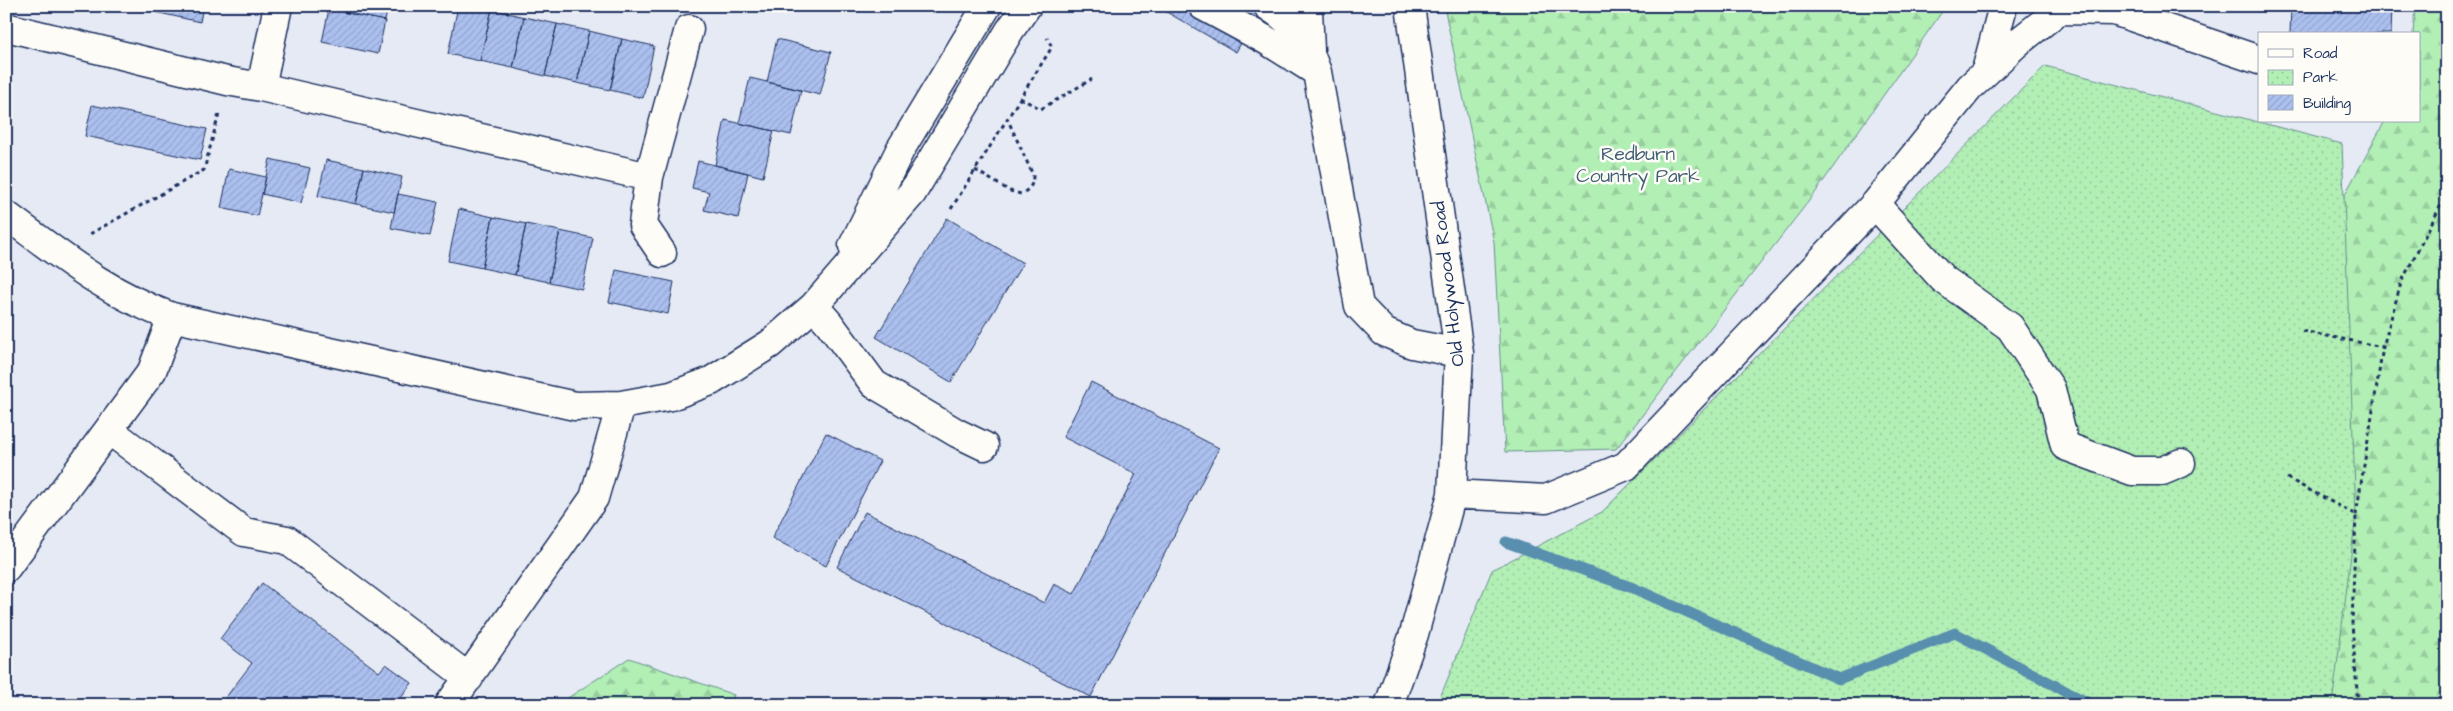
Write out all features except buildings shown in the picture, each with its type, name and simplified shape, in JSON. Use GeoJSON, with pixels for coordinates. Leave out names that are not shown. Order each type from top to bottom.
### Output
{"type":"FeatureCollection","features":[{"type":"Feature","properties":{"kind":"street"},"geometry":{"type":"LineString","coordinates":[[261,87],[278,6]]}},
{"type":"Feature","properties":{"kind":"street"},"geometry":{"type":"LineString","coordinates":[[835,281],[900,150],[987,6]]}},
{"type":"Feature","properties":{"kind":"street"},"geometry":{"type":"LineString","coordinates":[[6,215],[96,282],[142,306],[172,317],[575,406],[621,405],[671,396],[712,381],[770,344],[814,306],[912,193],[1010,30],[1027,6]]}},
{"type":"Feature","properties":{"kind":"street"},"geometry":{"type":"LineString","coordinates":[[1203,6],[1266,40],[1313,61]]}},
{"type":"Feature","properties":{"kind":"street"},"geometry":{"type":"LineString","coordinates":[[1268,6],[1293,25],[1313,61]]}},
{"type":"Feature","properties":{"kind":"street"},"geometry":{"type":"LineString","coordinates":[[1305,6],[1308,11],[1313,61],[1359,306],[1384,332],[1412,344],[1459,354]]}},
{"type":"Feature","properties":{"kind":"street","name":"Old Holywood Road"},"geometry":{"type":"LineString","coordinates":[[1389,705],[1414,634],[1452,494],[1459,354],[1410,6]]}},
{"type":"Feature","properties":{"kind":"street"},"geometry":{"type":"LineString","coordinates":[[1986,71],[2003,6]]}},
{"type":"Feature","properties":{"kind":"street"},"geometry":{"type":"LineString","coordinates":[[1452,494],[1546,499],[1626,466],[1875,204],[1970,87],[2016,43],[2059,10],[2114,10],[2258,60]]}},
{"type":"Feature","properties":{"kind":"street"},"geometry":{"type":"LineString","coordinates":[[6,27],[227,82],[261,87],[649,177]]}},
{"type":"Feature","properties":{"kind":"street"},"geometry":{"type":"LineString","coordinates":[[662,253],[643,224],[649,177],[690,29]]}},
{"type":"Feature","properties":{"kind":"street"},"geometry":{"type":"LineString","coordinates":[[1875,204],[1943,278],[2010,327],[2051,389],[2065,446],[2132,472],[2162,471],[2180,463]]}},
{"type":"Feature","properties":{"kind":"street"},"geometry":{"type":"LineString","coordinates":[[814,306],[874,384],[957,433],[984,446]]}},
{"type":"Feature","properties":{"kind":"street"},"geometry":{"type":"LineString","coordinates":[[6,568],[152,371],[172,317]]}},
{"type":"Feature","properties":{"kind":"street"},"geometry":{"type":"LineString","coordinates":[[448,705],[594,498],[621,405]]}},
{"type":"Feature","properties":{"kind":"street"},"geometry":{"type":"LineString","coordinates":[[109,430],[244,532],[287,540],[468,678]]}},
{"type":"Feature","properties":{"kind":"path"},"geometry":{"type":"LineString","coordinates":[[951,209],[1052,47],[1043,31]]}},
{"type":"Feature","properties":{"kind":"path"},"geometry":{"type":"LineString","coordinates":[[1020,98],[1041,109],[1092,79]]}},
{"type":"Feature","properties":{"kind":"path"},"geometry":{"type":"LineString","coordinates":[[63,257],[97,230],[204,170],[227,82]]}},
{"type":"Feature","properties":{"kind":"path"},"geometry":{"type":"LineString","coordinates":[[975,170],[1010,191],[1021,194],[1028,190],[1033,183],[1033,175],[1007,117]]}},
{"type":"Feature","properties":{"kind":"path"},"geometry":{"type":"LineString","coordinates":[[2358,705],[2352,623],[2356,515],[2383,347],[2401,283],[2447,193]]}},
{"type":"Feature","properties":{"kind":"path"},"geometry":{"type":"LineString","coordinates":[[2302,331],[2383,347]]}},
{"type":"Feature","properties":{"kind":"path"},"geometry":{"type":"LineString","coordinates":[[2287,478],[2356,515]]}},
{"type":"Feature","properties":{"kind":"green space","name":"Redburn Country Park"},"geometry":{"type":"Polygon","coordinates":[[[1444,6],[1946,6],[1815,193],[1616,449],[1505,452],[1494,242],[1444,6]]]}},
{"type":"Feature","properties":{"kind":"green space"},"geometry":{"type":"Polygon","coordinates":[[[2415,6],[2447,6],[2447,705],[2313,705],[2332,218],[2384,122],[2420,122],[2420,32],[2413,32],[2415,6]]]}},
{"type":"Feature","properties":{"kind":"green space"},"geometry":{"type":"Polygon","coordinates":[[[2045,66],[2342,144],[2356,515],[2332,705],[1437,705],[1492,570],[1602,512],[2045,66]]]}},
{"type":"Feature","properties":{"kind":"green space"},"geometry":{"type":"Polygon","coordinates":[[[629,658],[734,695],[731,705],[557,705],[629,658]]]}},
{"type":"Feature","properties":{"kind":"waterway"},"geometry":{"type":"LineString","coordinates":[[1506,542],[1633,588],[1839,679],[1955,633],[2092,705]]}}]}
